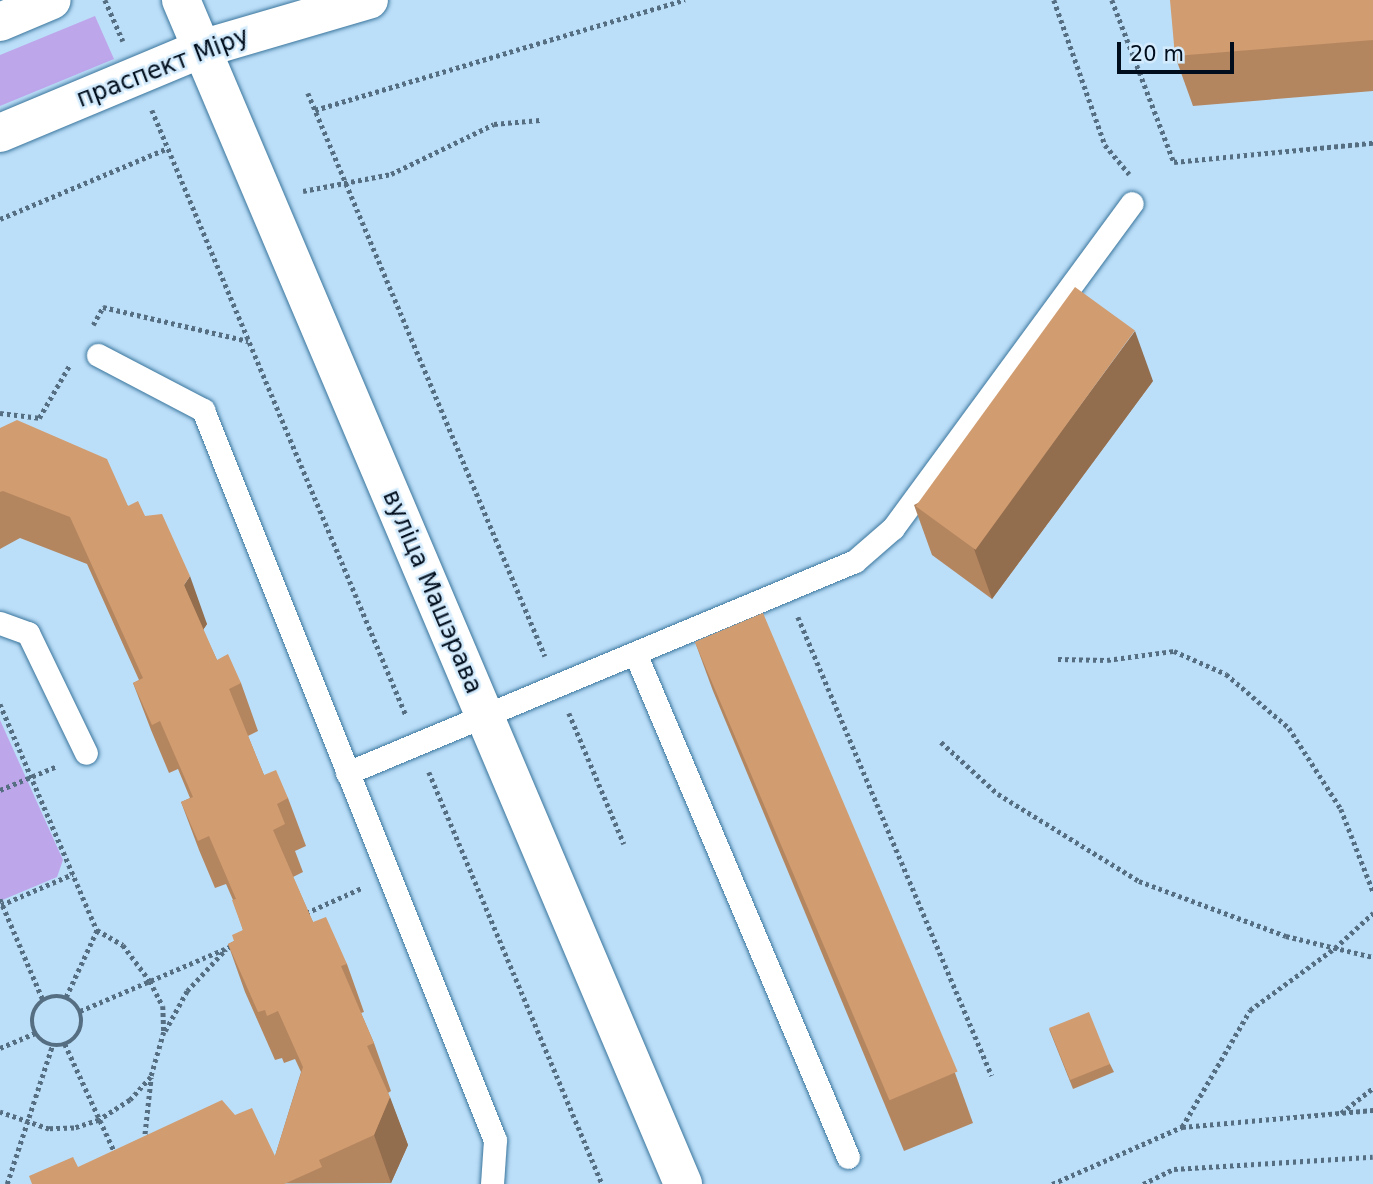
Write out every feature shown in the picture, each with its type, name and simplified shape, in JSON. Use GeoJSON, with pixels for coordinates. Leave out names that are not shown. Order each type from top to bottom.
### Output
{"type":"FeatureCollection","features":[{"type":"Feature","properties":{"kind":"street"},"geometry":{"type":"LineString","coordinates":[[0,22],[52,0]]}},
{"type":"Feature","properties":{"kind":"street","name":"вуліца Машэрава"},"geometry":{"type":"LineString","coordinates":[[181,0],[683,1184]]}},
{"type":"Feature","properties":{"kind":"street","name":"праспект Міру"},"geometry":{"type":"LineString","coordinates":[[0,134],[201,49],[369,0]]}},
{"type":"Feature","properties":{"kind":"lane"},"geometry":{"type":"LineString","coordinates":[[347,773],[418,746],[855,561],[893,528],[1132,203]]}},
{"type":"Feature","properties":{"kind":"lane"},"geometry":{"type":"LineString","coordinates":[[98,355],[203,410],[495,1140],[492,1184]]}},
{"type":"Feature","properties":{"kind":"lane"},"geometry":{"type":"LineString","coordinates":[[0,623],[28,634],[35,644],[86,753]]}},
{"type":"Feature","properties":{"kind":"lane"},"geometry":{"type":"LineString","coordinates":[[635,653],[848,1157]]}},
{"type":"Feature","properties":{"kind":"path"},"geometry":{"type":"LineString","coordinates":[[315,110],[685,0]]}},
{"type":"Feature","properties":{"kind":"path"},"geometry":{"type":"LineString","coordinates":[[1054,0],[1105,145],[1129,171],[1132,203]]}},
{"type":"Feature","properties":{"kind":"path"},"geometry":{"type":"LineString","coordinates":[[1112,0],[1174,162],[1373,143]]}},
{"type":"Feature","properties":{"kind":"path"},"geometry":{"type":"LineString","coordinates":[[308,93],[624,844]]}},
{"type":"Feature","properties":{"kind":"path"},"geometry":{"type":"LineString","coordinates":[[265,198],[391,174],[494,124],[540,120]]}},
{"type":"Feature","properties":{"kind":"path"},"geometry":{"type":"LineString","coordinates":[[0,219],[168,148],[602,1184]]}},
{"type":"Feature","properties":{"kind":"path"},"geometry":{"type":"LineString","coordinates":[[786,590],[992,1076]]}},
{"type":"Feature","properties":{"kind":"path"},"geometry":{"type":"LineString","coordinates":[[1058,659],[1107,660],[1174,651],[1226,674],[1289,728],[1341,809],[1373,891]]}},
{"type":"Feature","properties":{"kind":"path"},"geometry":{"type":"LineString","coordinates":[[0,704],[97,930],[123,945],[150,981],[163,1006],[164,1032]]}},
{"type":"Feature","properties":{"kind":"path"},"geometry":{"type":"LineString","coordinates":[[941,742],[998,794],[1139,881],[1286,936],[1373,957]]}},
{"type":"Feature","properties":{"kind":"path"},"geometry":{"type":"LineString","coordinates":[[0,790],[86,753]]}},
{"type":"Feature","properties":{"kind":"path"},"geometry":{"type":"LineString","coordinates":[[43,1000],[1,903],[73,874]]}},
{"type":"Feature","properties":{"kind":"path"},"geometry":{"type":"LineString","coordinates":[[302,915],[388,877]]}},
{"type":"Feature","properties":{"kind":"path"},"geometry":{"type":"LineString","coordinates":[[1182,1127],[1250,1010],[1335,948],[1373,913]]}},
{"type":"Feature","properties":{"kind":"path"},"geometry":{"type":"LineString","coordinates":[[66,997],[97,930]]}},
{"type":"Feature","properties":{"kind":"path"},"geometry":{"type":"LineString","coordinates":[[80,1011],[240,942]]}},
{"type":"Feature","properties":{"kind":"path"},"geometry":{"type":"LineString","coordinates":[[144,1144],[151,1077],[164,1032],[187,992],[228,947]]}},
{"type":"Feature","properties":{"kind":"path"},"geometry":{"type":"LineString","coordinates":[[66,997],[80,1011],[81,1028],[65,1044],[52,1046],[35,1033],[33,1014],[43,1000],[66,997]]}},
{"type":"Feature","properties":{"kind":"path"},"geometry":{"type":"LineString","coordinates":[[0,1048],[35,1033]]}},
{"type":"Feature","properties":{"kind":"path"},"geometry":{"type":"LineString","coordinates":[[65,1044],[117,1157]]}},
{"type":"Feature","properties":{"kind":"path"},"geometry":{"type":"LineString","coordinates":[[7,1184],[52,1046]]}},
{"type":"Feature","properties":{"kind":"path"},"geometry":{"type":"LineString","coordinates":[[0,1112],[26,1124],[74,1128],[99,1119],[130,1100],[151,1077]]}},
{"type":"Feature","properties":{"kind":"path"},"geometry":{"type":"LineString","coordinates":[[1340,1113],[1373,1088]]}},
{"type":"Feature","properties":{"kind":"path"},"geometry":{"type":"LineString","coordinates":[[1052,1184],[1182,1127],[1373,1110]]}},
{"type":"Feature","properties":{"kind":"path"},"geometry":{"type":"LineString","coordinates":[[1143,1184],[1174,1169],[1373,1157]]}},
{"type":"Feature","properties":{"kind":"shaded area"},"geometry":{"type":"Polygon","coordinates":[[[95,16],[114,59],[0,106],[0,55],[95,16]]]}},
{"type":"Feature","properties":{"kind":"shaded area"},"geometry":{"type":"Polygon","coordinates":[[[0,720],[63,860],[57,877],[0,901],[0,720]]]}},
{"type":"Feature","properties":{"kind":"building"},"geometry":{"type":"Polygon","coordinates":[[[1170,0],[1373,0],[1373,40],[1175,56],[1170,0]]]}},
{"type":"Feature","properties":{"kind":"building"},"geometry":{"type":"Polygon","coordinates":[[[1075,287],[1135,330],[976,550],[916,506],[1075,287]]]}},
{"type":"Feature","properties":{"kind":"building"},"geometry":{"type":"Polygon","coordinates":[[[17,420],[107,459],[128,506],[138,501],[145,516],[162,514],[190,576],[184,585],[217,660],[228,654],[241,683],[229,689],[264,775],[276,770],[288,798],[277,804],[285,824],[273,830],[313,922],[326,917],[347,964],[341,966],[374,1043],[367,1046],[390,1097],[374,1135],[319,1160],[322,1167],[284,1184],[32,1184],[29,1176],[73,1157],[78,1167],[222,1100],[235,1115],[252,1108],[275,1156],[303,1067],[278,1011],[267,1016],[265,1010],[258,1012],[228,944],[234,941],[232,935],[243,930],[232,900],[236,899],[209,836],[198,841],[181,802],[193,797],[160,721],[152,725],[133,683],[143,678],[70,517],[0,492],[0,428],[17,420]]]}},
{"type":"Feature","properties":{"kind":"building"},"geometry":{"type":"Polygon","coordinates":[[[763,613],[958,1071],[889,1100],[695,642],[763,613]]]}},
{"type":"Feature","properties":{"kind":"building"},"geometry":{"type":"Polygon","coordinates":[[[1089,1012],[1110,1064],[1070,1080],[1049,1028],[1089,1012]]]}}]}
